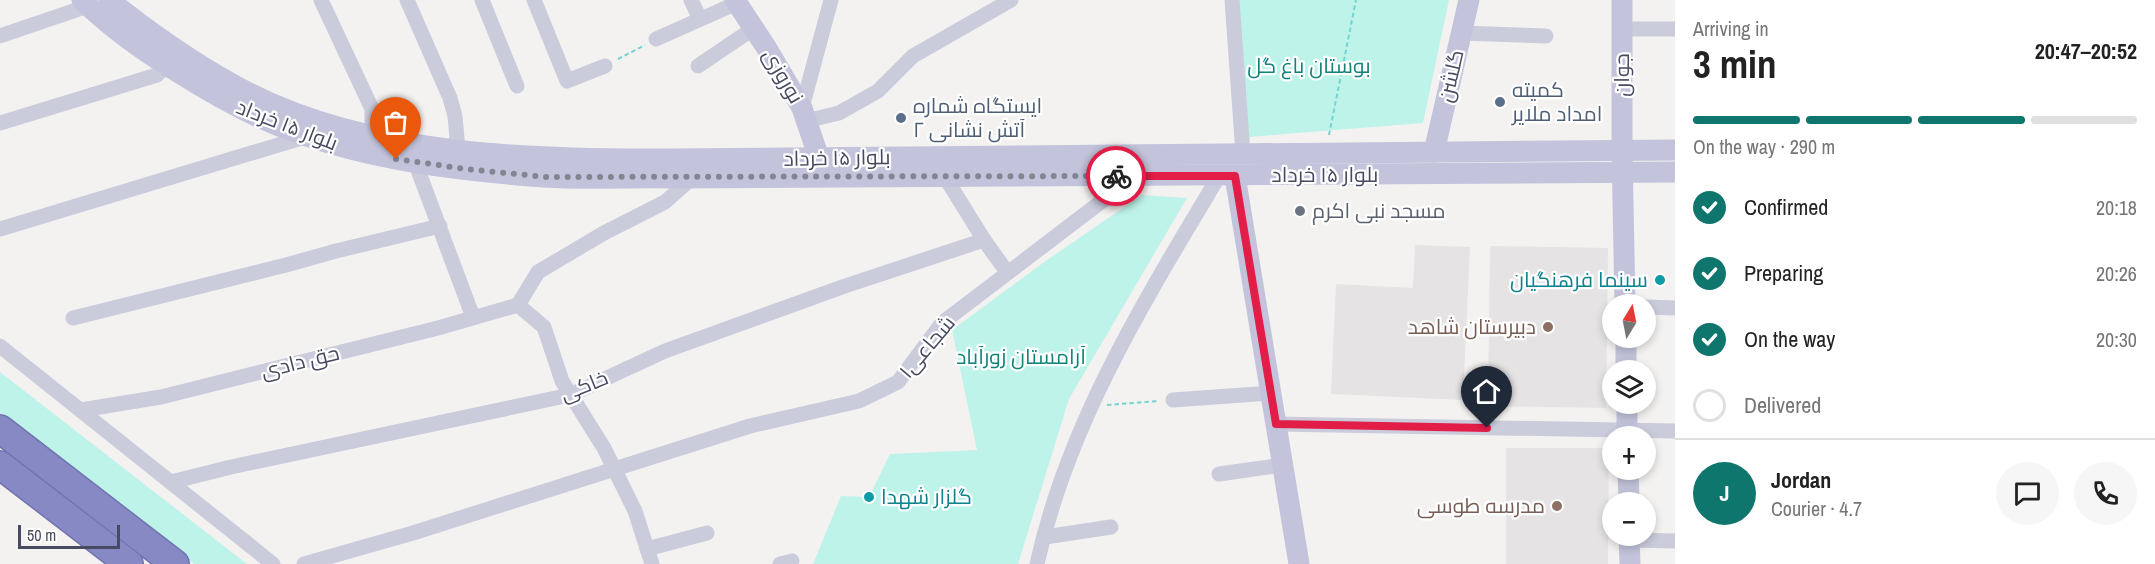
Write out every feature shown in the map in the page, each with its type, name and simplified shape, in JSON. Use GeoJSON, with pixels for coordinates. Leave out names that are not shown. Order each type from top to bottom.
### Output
{"type":"FeatureCollection","features":[{"type":"Feature","properties":{"kind":"highway"},"geometry":{"type":"LineString","coordinates":[[0,429],[175,564]]}},
{"type":"Feature","properties":{"kind":"highway"},"geometry":{"type":"LineString","coordinates":[[0,465],[129,564]]}},
{"type":"Feature","properties":{"kind":"main road","name":"بلوار ۱۵ خرداد"},"geometry":{"type":"LineString","coordinates":[[109,0],[159,39],[205,69],[251,94],[292,111],[372,135],[414,144],[458,149],[541,158],[819,158],[898,167],[945,177],[1675,172]]}},
{"type":"Feature","properties":{"kind":"main road","name":"گلشن"},"geometry":{"type":"LineString","coordinates":[[1434,152],[1469,0]]}},
{"type":"Feature","properties":{"kind":"main road","name":"جوان"},"geometry":{"type":"LineString","coordinates":[[1622,0],[1625,294]]}},
{"type":"Feature","properties":{"kind":"main road","name":"نوروزی"},"geometry":{"type":"LineString","coordinates":[[736,2],[754,28],[804,115],[819,158]]}},
{"type":"Feature","properties":{"kind":"main road","name":"بلوار ۱۵ خرداد"},"geometry":{"type":"LineString","coordinates":[[85,3],[148,54],[201,87],[245,111],[308,136],[377,155],[416,162],[546,177],[692,178],[898,167],[1243,154],[1675,150]]}},
{"type":"Feature","properties":{"kind":"main road"},"geometry":{"type":"LineString","coordinates":[[1227,176],[1271,393],[1299,564]]}},
{"type":"Feature","properties":{"kind":"main road"},"geometry":{"type":"LineString","coordinates":[[1629,546],[1630,564]]}},
{"type":"Feature","properties":{"kind":"street"},"geometry":{"type":"LineString","coordinates":[[321,0],[372,109],[372,135]]}},
{"type":"Feature","properties":{"kind":"street"},"geometry":{"type":"LineString","coordinates":[[407,0],[450,98],[455,116],[458,149]]}},
{"type":"Feature","properties":{"kind":"street"},"geometry":{"type":"LineString","coordinates":[[482,0],[517,86]]}},
{"type":"Feature","properties":{"kind":"street"},"geometry":{"type":"LineString","coordinates":[[534,0],[567,81],[604,66]]}},
{"type":"Feature","properties":{"kind":"street"},"geometry":{"type":"LineString","coordinates":[[691,0],[700,19]]}},
{"type":"Feature","properties":{"kind":"street"},"geometry":{"type":"LineString","coordinates":[[831,0],[804,115],[839,113],[878,91],[913,56],[1001,3]]}},
{"type":"Feature","properties":{"kind":"street"},"geometry":{"type":"LineString","coordinates":[[1232,0],[1243,154]]}},
{"type":"Feature","properties":{"kind":"street"},"geometry":{"type":"LineString","coordinates":[[656,39],[736,2]]}},
{"type":"Feature","properties":{"kind":"street"},"geometry":{"type":"LineString","coordinates":[[0,36],[85,3]]}},
{"type":"Feature","properties":{"kind":"street"},"geometry":{"type":"LineString","coordinates":[[698,66],[754,28]]}},
{"type":"Feature","properties":{"kind":"street"},"geometry":{"type":"LineString","coordinates":[[1622,29],[1675,29]]}},
{"type":"Feature","properties":{"kind":"street"},"geometry":{"type":"LineString","coordinates":[[1461,33],[1546,36]]}},
{"type":"Feature","properties":{"kind":"street"},"geometry":{"type":"LineString","coordinates":[[0,123],[157,75],[167,66]]}},
{"type":"Feature","properties":{"kind":"street"},"geometry":{"type":"LineString","coordinates":[[0,229],[308,136]]}},
{"type":"Feature","properties":{"kind":"street"},"geometry":{"type":"LineString","coordinates":[[416,162],[473,317]]}},
{"type":"Feature","properties":{"kind":"street","name":"شجاعی۱"},"geometry":{"type":"LineString","coordinates":[[304,564],[615,471],[750,426],[859,401],[898,382],[942,323],[1135,176]]}},
{"type":"Feature","properties":{"kind":"street"},"geometry":{"type":"LineString","coordinates":[[1037,564],[1062,478],[1091,406],[1133,326],[1227,176]]}},
{"type":"Feature","properties":{"kind":"street"},"geometry":{"type":"LineString","coordinates":[[945,177],[1007,272]]}},
{"type":"Feature","properties":{"kind":"street"},"geometry":{"type":"LineString","coordinates":[[652,564],[635,511],[604,448],[562,381],[544,327],[518,305],[538,272],[604,233],[664,202],[692,178]]}},
{"type":"Feature","properties":{"kind":"street"},"geometry":{"type":"LineString","coordinates":[[73,318],[440,226]]}},
{"type":"Feature","properties":{"kind":"street","name":"خاکی"},"geometry":{"type":"LineString","coordinates":[[171,482],[231,467],[570,395],[665,351],[845,286],[984,240]]}},
{"type":"Feature","properties":{"kind":"street","name":"حق دادی"},"geometry":{"type":"LineString","coordinates":[[81,410],[161,398],[518,305]]}},
{"type":"Feature","properties":{"kind":"street"},"geometry":{"type":"LineString","coordinates":[[1656,307],[1675,308]]}},
{"type":"Feature","properties":{"kind":"street"},"geometry":{"type":"LineString","coordinates":[[0,346],[273,564]]}},
{"type":"Feature","properties":{"kind":"street"},"geometry":{"type":"LineString","coordinates":[[1173,400],[1271,393]]}},
{"type":"Feature","properties":{"kind":"street"},"geometry":{"type":"LineString","coordinates":[[1276,424],[1602,433]]}},
{"type":"Feature","properties":{"kind":"street"},"geometry":{"type":"LineString","coordinates":[[1656,432],[1675,431]]}},
{"type":"Feature","properties":{"kind":"street"},"geometry":{"type":"LineString","coordinates":[[1220,474],[1283,465]]}},
{"type":"Feature","properties":{"kind":"street"},"geometry":{"type":"LineString","coordinates":[[1045,537],[1111,527]]}},
{"type":"Feature","properties":{"kind":"street"},"geometry":{"type":"LineString","coordinates":[[647,549],[706,533]]}},
{"type":"Feature","properties":{"kind":"street"},"geometry":{"type":"LineString","coordinates":[[1656,540],[1675,541]]}},
{"type":"Feature","properties":{"kind":"path"},"geometry":{"type":"LineString","coordinates":[[1324,153],[1331,130],[1356,0]]}},
{"type":"Feature","properties":{"kind":"path"},"geometry":{"type":"LineString","coordinates":[[604,66],[656,39]]}},
{"type":"Feature","properties":{"kind":"path"},"geometry":{"type":"LineString","coordinates":[[1091,406],[1173,400]]}},
{"type":"Feature","properties":{"kind":"shaded area"},"geometry":{"type":"Polygon","coordinates":[[[1415,245],[1470,247],[1463,400],[1331,394],[1336,284],[1413,288],[1415,245]]]}},
{"type":"Feature","properties":{"kind":"shaded area","name":"دبیرستان شاهد"},"geometry":{"type":"Polygon","coordinates":[[[1490,246],[1608,248],[1607,294],[1602,294],[1602,348],[1607,348],[1607,360],[1602,360],[1602,408],[1488,406],[1490,246]]]}},
{"type":"Feature","properties":{"kind":"shaded area","name":"مدرسه طوسی"},"geometry":{"type":"Polygon","coordinates":[[[1506,448],[1602,448],[1602,480],[1609,480],[1609,492],[1602,492],[1602,546],[1608,546],[1608,564],[1506,564],[1506,448]]]}},
{"type":"Feature","properties":{"kind":"green space","name":"بوستان باغ گل"},"geometry":{"type":"Polygon","coordinates":[[[1237,0],[1449,0],[1423,123],[1249,137],[1237,0]]]}},
{"type":"Feature","properties":{"kind":"green space","name":"آرامستان زورآباد"},"geometry":{"type":"Polygon","coordinates":[[[1142,195],[1187,198],[1069,399],[1018,564],[813,564],[841,496],[869,497],[890,454],[977,450],[952,330],[1047,260],[1142,195]]]}},
{"type":"Feature","properties":{"kind":"green space"},"geometry":{"type":"Polygon","coordinates":[[[0,372],[247,564],[194,564],[0,416],[0,372]]]}},
{"type":"Feature","properties":{"kind":"way so far"},"geometry":{"type":"LineString","coordinates":[[396,159],[546,177],[1116,176]]}},
{"type":"Feature","properties":{"kind":"place","name":"کمیته امداد ملایر"},"geometry":{"type":"Point","coordinates":[1500,102]}},
{"type":"Feature","properties":{"kind":"place","name":"ایستگاه شماره ۲ آتش نشانی"},"geometry":{"type":"Point","coordinates":[901,118]}},
{"type":"Feature","properties":{"kind":"place","name":"مسجد نبی اکرم"},"geometry":{"type":"Point","coordinates":[1300,211]}},
{"type":"Feature","properties":{"kind":"place","name":"سینما فرهنگیان"},"geometry":{"type":"Point","coordinates":[1660,280]}},
{"type":"Feature","properties":{"kind":"place","name":"دبیرستان شاهد"},"geometry":{"type":"Point","coordinates":[1548,327]}},
{"type":"Feature","properties":{"kind":"place","name":"گلزار شهدا"},"geometry":{"type":"Point","coordinates":[869,497]}},
{"type":"Feature","properties":{"kind":"place","name":"مدرسه طوسی"},"geometry":{"type":"Point","coordinates":[1557,506]}},
{"type":"Feature","properties":{"kind":"route"},"geometry":{"type":"LineString","coordinates":[[1116,176],[1235,176],[1276,424],[1487,428]]}}]}
